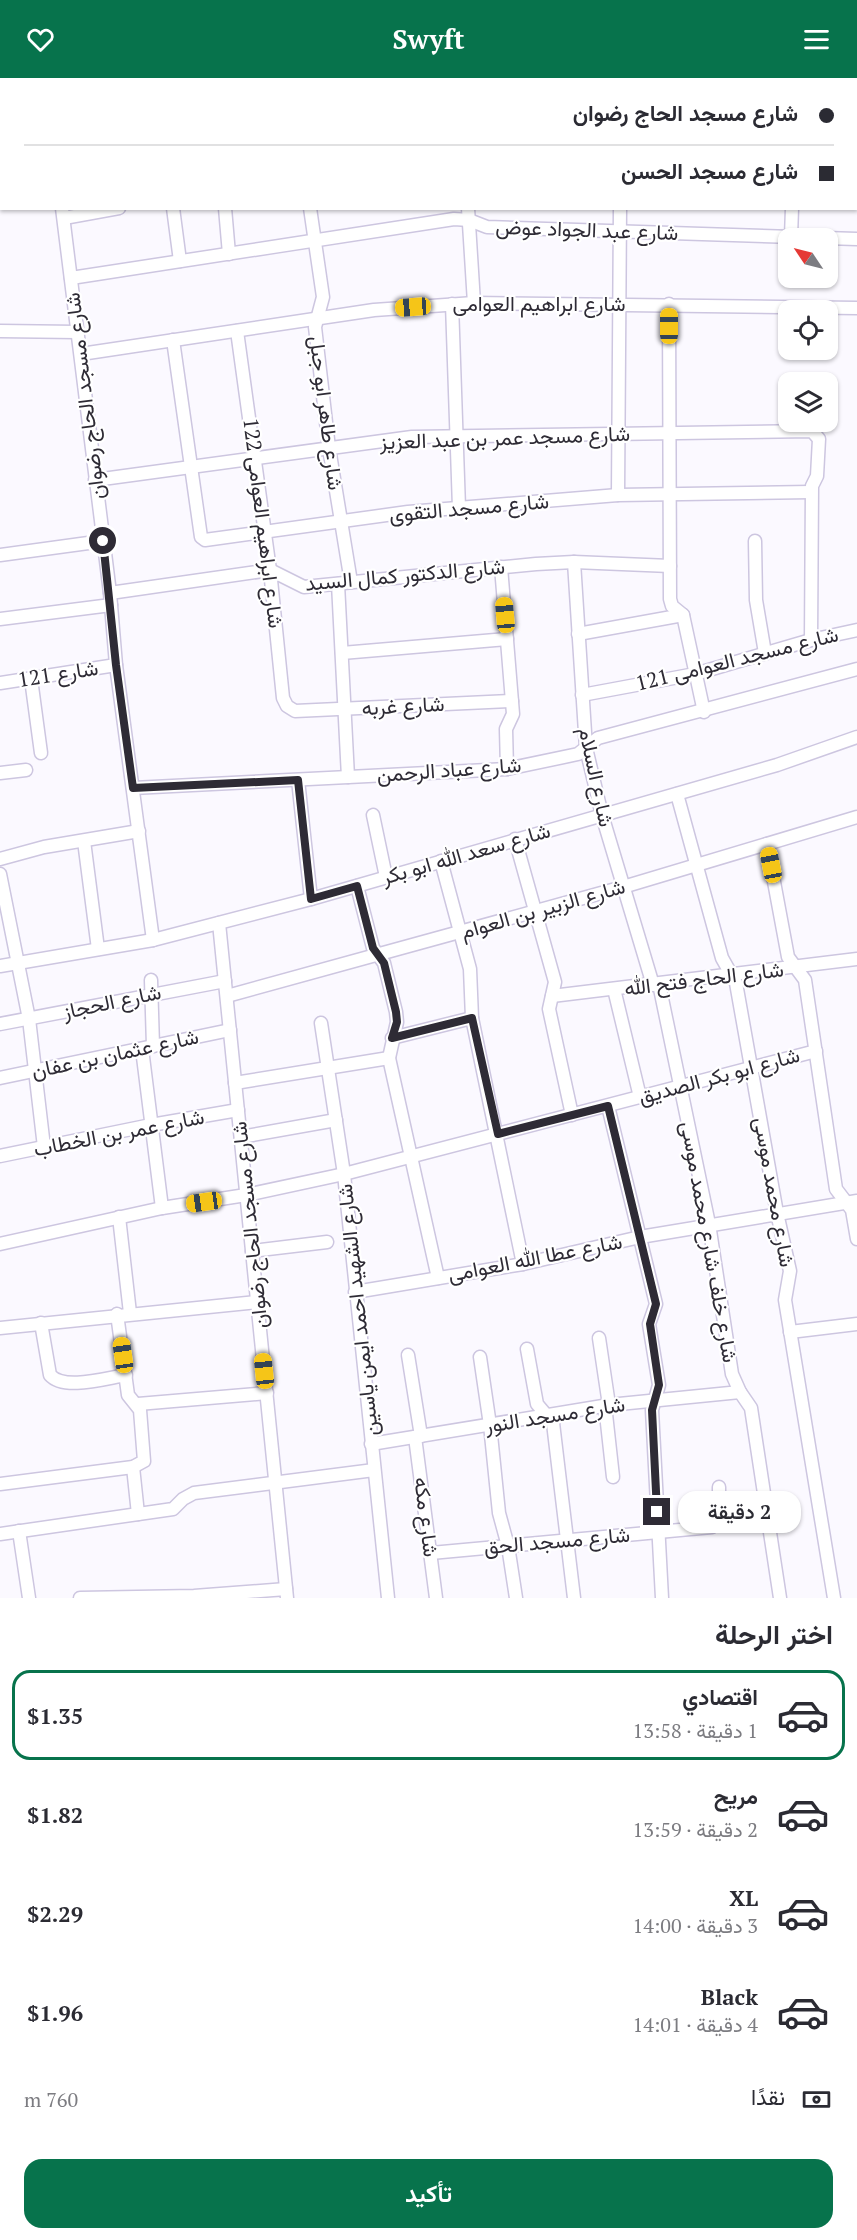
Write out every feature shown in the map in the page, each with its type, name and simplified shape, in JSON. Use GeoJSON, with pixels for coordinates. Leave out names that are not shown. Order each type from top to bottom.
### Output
{"type":"FeatureCollection","features":[{"type":"Feature","properties":{"kind":"street"},"geometry":{"type":"LineString","coordinates":[[63,213],[97,210]]}},
{"type":"Feature","properties":{"kind":"street"},"geometry":{"type":"LineString","coordinates":[[173,210],[180,261]]}},
{"type":"Feature","properties":{"kind":"street"},"geometry":{"type":"LineString","coordinates":[[225,210],[229,254]]}},
{"type":"Feature","properties":{"kind":"street","name":"شارع طاهر ابو جبل"},"geometry":{"type":"LineString","coordinates":[[310,210],[323,297],[316,320],[329,448],[341,522],[344,583],[342,652],[348,777]]}},
{"type":"Feature","properties":{"kind":"street"},"geometry":{"type":"LineString","coordinates":[[618,495],[620,210]]}},
{"type":"Feature","properties":{"kind":"street"},"geometry":{"type":"LineString","coordinates":[[791,228],[792,210]]}},
{"type":"Feature","properties":{"kind":"street","name":"شارع مسجد الحاج رضوان"},"geometry":{"type":"LineString","coordinates":[[63,213],[111,599],[116,665],[153,940]]}},
{"type":"Feature","properties":{"kind":"street"},"geometry":{"type":"LineString","coordinates":[[469,214],[474,303]]}},
{"type":"Feature","properties":{"kind":"street","name":"شارع عبد الجواد عوض"},"geometry":{"type":"LineString","coordinates":[[71,278],[454,219],[469,214],[487,227],[778,237]]}},
{"type":"Feature","properties":{"kind":"street","name":"شارع عبد الجواد عوض"},"geometry":{"type":"LineString","coordinates":[[838,238],[857,239]]}},
{"type":"Feature","properties":{"kind":"street","name":"شارع ابراهيم العوامى"},"geometry":{"type":"LineString","coordinates":[[81,354],[374,310],[452,304],[620,303],[857,308]]}},
{"type":"Feature","properties":{"kind":"street"},"geometry":{"type":"LineString","coordinates":[[452,304],[459,508]]}},
{"type":"Feature","properties":{"kind":"street"},"geometry":{"type":"LineString","coordinates":[[669,304],[671,603],[683,615],[704,712]]}},
{"type":"Feature","properties":{"kind":"street"},"geometry":{"type":"LineString","coordinates":[[0,331],[77,332]]}},
{"type":"Feature","properties":{"kind":"street","name":"شارع ابراهيم العوامى 122"},"geometry":{"type":"LineString","coordinates":[[237,331],[270,570],[284,698],[287,706],[295,711]]}},
{"type":"Feature","properties":{"kind":"street"},"geometry":{"type":"LineString","coordinates":[[173,340],[192,467]]}},
{"type":"Feature","properties":{"kind":"street","name":"شارع مسجد عمر بن عبد العزيز"},"geometry":{"type":"LineString","coordinates":[[95,480],[412,437],[810,431],[817,434],[819,439],[818,472],[812,492]]}},
{"type":"Feature","properties":{"kind":"street","name":"شارع مسجد التقوى"},"geometry":{"type":"LineString","coordinates":[[192,467],[202,539],[459,508],[618,495],[812,492]]}},
{"type":"Feature","properties":{"kind":"street"},"geometry":{"type":"LineString","coordinates":[[810,639],[812,492]]}},
{"type":"Feature","properties":{"kind":"street"},"geometry":{"type":"LineString","coordinates":[[0,555],[103,541]]}},
{"type":"Feature","properties":{"kind":"street"},"geometry":{"type":"LineString","coordinates":[[755,542],[756,600],[765,653]]}},
{"type":"Feature","properties":{"kind":"street","name":"شارع الدكتور كمال السيد"},"geometry":{"type":"LineString","coordinates":[[270,570],[299,586],[574,562],[670,566]]}},
{"type":"Feature","properties":{"kind":"street","name":"شارع السلام"},"geometry":{"type":"LineString","coordinates":[[574,562],[586,748],[623,887],[656,984]]}},
{"type":"Feature","properties":{"kind":"street"},"geometry":{"type":"LineString","coordinates":[[501,567],[512,701],[512,717],[506,729],[507,769]]}},
{"type":"Feature","properties":{"kind":"street"},"geometry":{"type":"LineString","coordinates":[[0,619],[270,570]]}},
{"type":"Feature","properties":{"kind":"street"},"geometry":{"type":"LineString","coordinates":[[578,633],[683,615]]}},
{"type":"Feature","properties":{"kind":"street","name":"شارع مسجد العوامى 121"},"geometry":{"type":"LineString","coordinates":[[582,695],[696,674],[810,639],[857,630]]}},
{"type":"Feature","properties":{"kind":"street"},"geometry":{"type":"LineString","coordinates":[[342,652],[507,639]]}},
{"type":"Feature","properties":{"kind":"street","name":"شارع 121"},"geometry":{"type":"LineString","coordinates":[[0,683],[116,665]]}},
{"type":"Feature","properties":{"kind":"street","name":"شارع عباد الرحمن"},"geometry":{"type":"LineString","coordinates":[[133,788],[507,769],[578,753],[598,738],[704,712],[857,669]]}},
{"type":"Feature","properties":{"kind":"street"},"geometry":{"type":"LineString","coordinates":[[31,679],[41,753]]}},
{"type":"Feature","properties":{"kind":"street","name":"شارع غربه"},"geometry":{"type":"LineString","coordinates":[[295,711],[512,701]]}},
{"type":"Feature","properties":{"kind":"street","name":"شارع سعد الله ابو بكر"},"geometry":{"type":"LineString","coordinates":[[0,966],[153,940],[311,899],[677,794],[857,737]]}},
{"type":"Feature","properties":{"kind":"street"},"geometry":{"type":"LineString","coordinates":[[0,773],[26,770]]}},
{"type":"Feature","properties":{"kind":"street"},"geometry":{"type":"LineString","coordinates":[[298,780],[311,899]]}},
{"type":"Feature","properties":{"kind":"street","name":"شارع محمد موسى"},"geometry":{"type":"LineString","coordinates":[[677,794],[722,958],[733,976],[752,1067],[777,1213],[790,1271],[785,1300],[834,1598]]}},
{"type":"Feature","properties":{"kind":"street"},"geometry":{"type":"LineString","coordinates":[[373,815],[386,877]]}},
{"type":"Feature","properties":{"kind":"street","name":"شارع الزبير بن العوام"},"geometry":{"type":"LineString","coordinates":[[227,996],[623,887],[857,817]]}},
{"type":"Feature","properties":{"kind":"street"},"geometry":{"type":"LineString","coordinates":[[0,859],[44,848],[139,831]]}},
{"type":"Feature","properties":{"kind":"street"},"geometry":{"type":"LineString","coordinates":[[514,839],[555,982],[549,1009],[572,1115]]}},
{"type":"Feature","properties":{"kind":"street"},"geometry":{"type":"LineString","coordinates":[[84,842],[98,949]]}},
{"type":"Feature","properties":{"kind":"street"},"geometry":{"type":"LineString","coordinates":[[767,844],[788,957],[805,980],[836,1189],[852,1202],[857,1239]]}},
{"type":"Feature","properties":{"kind":"street"},"geometry":{"type":"LineString","coordinates":[[441,861],[470,969],[472,1018],[524,1264]]}},
{"type":"Feature","properties":{"kind":"street"},"geometry":{"type":"LineString","coordinates":[[0,874],[20,963],[36,1071],[44,1147]]}},
{"type":"Feature","properties":{"kind":"street"},"geometry":{"type":"LineString","coordinates":[[357,886],[377,955],[384,963],[396,1012],[397,1022],[389,1058],[438,1278]]}},
{"type":"Feature","properties":{"kind":"street","name":"شارع مسجد الحاج رضوان"},"geometry":{"type":"LineString","coordinates":[[219,923],[287,1594]]}},
{"type":"Feature","properties":{"kind":"street","name":"شارع الحاج فتح الله"},"geometry":{"type":"LineString","coordinates":[[552,996],[733,976],[857,959]]}},
{"type":"Feature","properties":{"kind":"street","name":"شارع الحجاز"},"geometry":{"type":"LineString","coordinates":[[0,1024],[29,1019],[152,987],[225,981]]}},
{"type":"Feature","properties":{"kind":"street","name":"شارع خلف شارع محمد موسى"},"geometry":{"type":"LineString","coordinates":[[656,984],[681,1086],[709,1224],[732,1374],[751,1408],[780,1598]]}},
{"type":"Feature","properties":{"kind":"street"},"geometry":{"type":"LineString","coordinates":[[152,987],[148,1047],[151,1125],[162,1208]]}},
{"type":"Feature","properties":{"kind":"street"},"geometry":{"type":"LineString","coordinates":[[614,989],[640,1097]]}},
{"type":"Feature","properties":{"kind":"street"},"geometry":{"type":"LineString","coordinates":[[392,1038],[472,1018]]}},
{"type":"Feature","properties":{"kind":"street","name":"شارع الشهيد احمد ايمن ياسين"},"geometry":{"type":"LineString","coordinates":[[321,1023],[344,1174],[388,1598]]}},
{"type":"Feature","properties":{"kind":"street","name":"شارع عثمان بن عفان"},"geometry":{"type":"LineString","coordinates":[[0,1078],[230,1030]]}},
{"type":"Feature","properties":{"kind":"street","name":"شارع ابو بكر الصديق"},"geometry":{"type":"LineString","coordinates":[[0,1245],[162,1208],[246,1195],[344,1174],[816,1051]]}},
{"type":"Feature","properties":{"kind":"street"},"geometry":{"type":"LineString","coordinates":[[236,1083],[389,1058]]}},
{"type":"Feature","properties":{"kind":"street"},"geometry":{"type":"LineString","coordinates":[[608,1106],[656,1304],[650,1324],[659,1385],[652,1410],[662,1598]]}},
{"type":"Feature","properties":{"kind":"street","name":"شارع عمر بن الخطاب"},"geometry":{"type":"LineString","coordinates":[[0,1156],[238,1110]]}},
{"type":"Feature","properties":{"kind":"street"},"geometry":{"type":"LineString","coordinates":[[241,1137],[336,1120]]}},
{"type":"Feature","properties":{"kind":"street","name":"شارع عطا الله العوامى"},"geometry":{"type":"LineString","coordinates":[[355,1292],[524,1264],[640,1237],[709,1224],[852,1202]]}},
{"type":"Feature","properties":{"kind":"street"},"geometry":{"type":"LineString","coordinates":[[119,1218],[130,1313]]}},
{"type":"Feature","properties":{"kind":"street"},"geometry":{"type":"LineString","coordinates":[[252,1251],[327,1242]]}},
{"type":"Feature","properties":{"kind":"street"},"geometry":{"type":"LineString","coordinates":[[0,1326],[257,1302]]}},
{"type":"Feature","properties":{"kind":"street"},"geometry":{"type":"LineString","coordinates":[[0,1484],[141,1465],[146,1457],[138,1404],[128,1395],[117,1314]]}},
{"type":"Feature","properties":{"kind":"street"},"geometry":{"type":"LineString","coordinates":[[41,1323],[50,1375],[54,1380],[64,1384],[126,1375]]}},
{"type":"Feature","properties":{"kind":"street"},"geometry":{"type":"LineString","coordinates":[[790,1332],[857,1324]]}},
{"type":"Feature","properties":{"kind":"street"},"geometry":{"type":"LineString","coordinates":[[599,1338],[613,1477]]}},
{"type":"Feature","properties":{"kind":"street"},"geometry":{"type":"LineString","coordinates":[[528,1349],[537,1404],[553,1423],[569,1540],[574,1598]]}},
{"type":"Feature","properties":{"kind":"street","name":"شارع مكه"},"geometry":{"type":"LineString","coordinates":[[408,1355],[436,1598]]}},
{"type":"Feature","properties":{"kind":"street"},"geometry":{"type":"LineString","coordinates":[[480,1357],[499,1513],[508,1546],[516,1598]]}},
{"type":"Feature","properties":{"kind":"street","name":"شارع مسجد النور"},"geometry":{"type":"LineString","coordinates":[[371,1444],[607,1405],[740,1392]]}},
{"type":"Feature","properties":{"kind":"street"},"geometry":{"type":"LineString","coordinates":[[138,1404],[267,1394]]}},
{"type":"Feature","properties":{"kind":"street"},"geometry":{"type":"LineString","coordinates":[[133,1467],[138,1514]]}},
{"type":"Feature","properties":{"kind":"street"},"geometry":{"type":"LineString","coordinates":[[0,1534],[173,1509],[183,1499],[194,1493],[374,1470]]}},
{"type":"Feature","properties":{"kind":"street","name":"شارع مسجد الحق"},"geometry":{"type":"LineString","coordinates":[[430,1553],[717,1525],[719,1487]]}},
{"type":"Feature","properties":{"kind":"street"},"geometry":{"type":"LineString","coordinates":[[19,1531],[29,1598]]}},
{"type":"Feature","properties":{"kind":"street"},"geometry":{"type":"LineString","coordinates":[[80,1598],[287,1594]]}},
{"type":"Feature","properties":{"kind":"route"},"geometry":{"type":"LineString","coordinates":[[103,541],[116,665],[133,788],[298,780],[311,899],[357,886],[373,948],[384,963],[396,1012],[397,1022],[392,1038],[472,1018],[498,1134],[608,1106],[656,1304],[650,1324],[659,1385],[652,1410],[657,1512]]}}]}
